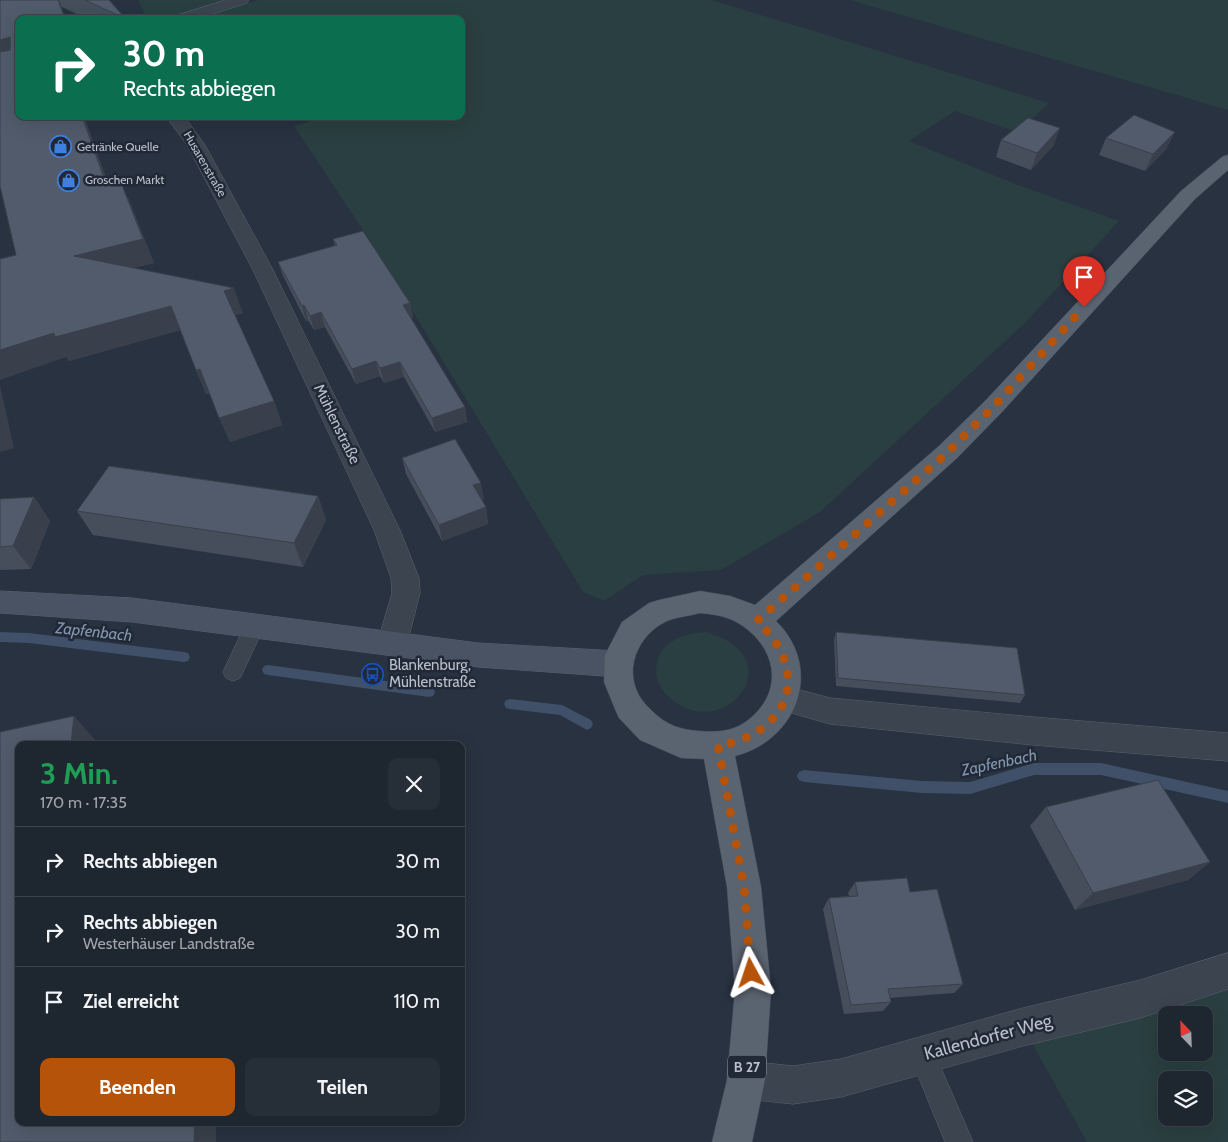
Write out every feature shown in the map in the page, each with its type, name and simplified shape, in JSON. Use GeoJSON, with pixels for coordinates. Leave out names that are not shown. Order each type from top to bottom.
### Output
{"type":"FeatureCollection","features":[{"type":"Feature","properties":{"kind":"main road"},"geometry":{"type":"LineString","coordinates":[[757,621],[948,452],[994,406],[1188,195],[1228,161]]}},
{"type":"Feature","properties":{"kind":"main road"},"geometry":{"type":"LineString","coordinates":[[700,602],[716,603],[738,610],[757,621],[778,643],[785,657],[788,670],[788,685],[784,699],[774,716],[759,731],[733,744],[718,746],[678,743],[660,735],[635,716],[619,686],[618,664],[620,651],[634,628],[644,618],[670,606],[700,602]]}},
{"type":"Feature","properties":{"kind":"main road","name":"B 27"},"geometry":{"type":"LineString","coordinates":[[718,746],[744,887],[753,990],[746,1080],[732,1142]]}},
{"type":"Feature","properties":{"kind":"street"},"geometry":{"type":"LineString","coordinates":[[193,15],[242,0]]}},
{"type":"Feature","properties":{"kind":"street","name":"Husarenstraße"},"geometry":{"type":"LineString","coordinates":[[179,120],[196,145],[233,212]]}},
{"type":"Feature","properties":{"kind":"street","name":"Mühlenstraße"},"geometry":{"type":"LineString","coordinates":[[233,212],[263,270],[390,538],[405,578],[406,593],[392,644]]}},
{"type":"Feature","properties":{"kind":"street"},"geometry":{"type":"LineString","coordinates":[[0,602],[132,610],[496,657],[618,664]]}},
{"type":"Feature","properties":{"kind":"street"},"geometry":{"type":"LineString","coordinates":[[784,699],[830,711],[1033,731],[1228,747]]}},
{"type":"Feature","properties":{"kind":"street","name":"Kallendorfer Weg"},"geometry":{"type":"LineString","coordinates":[[746,1080],[793,1085],[840,1078],[1023,1027],[1140,999],[1228,972]]}},
{"type":"Feature","properties":{"kind":"lane"},"geometry":{"type":"LineString","coordinates":[[233,672],[254,627]]}},
{"type":"Feature","properties":{"kind":"lane"},"geometry":{"type":"LineString","coordinates":[[923,1056],[959,1142]]}},
{"type":"Feature","properties":{"kind":"green space"},"geometry":{"type":"Polygon","coordinates":[[[138,0],[227,0],[178,15],[145,15],[138,0]]]}},
{"type":"Feature","properties":{"kind":"green space"},"geometry":{"type":"Polygon","coordinates":[[[258,0],[712,0],[1049,103],[1018,132],[955,111],[909,141],[1018,185],[1119,221],[1025,323],[820,512],[721,570],[643,575],[604,601],[583,592],[369,239],[294,126],[314,120],[465,120],[465,15],[210,15],[258,0]]]}},
{"type":"Feature","properties":{"kind":"green space"},"geometry":{"type":"Polygon","coordinates":[[[850,0],[1228,0],[1228,110],[850,0]]]}},
{"type":"Feature","properties":{"kind":"green space"},"geometry":{"type":"Polygon","coordinates":[[[706,632],[733,645],[747,661],[748,679],[740,695],[725,707],[706,712],[685,708],[664,692],[658,682],[656,671],[660,653],[672,641],[680,637],[706,632]]]}},
{"type":"Feature","properties":{"kind":"green space"},"geometry":{"type":"Polygon","coordinates":[[[1228,971],[1228,1142],[1087,1142],[1023,1027],[1228,971]]]}},
{"type":"Feature","properties":{"kind":"building"},"geometry":{"type":"Polygon","coordinates":[[[0,0],[58,0],[64,15],[15,15],[15,120],[83,120],[104,178],[118,175],[143,239],[74,256],[234,288],[224,291],[274,401],[219,418],[200,369],[196,370],[171,306],[55,337],[54,333],[0,350],[0,259],[16,255],[0,186],[0,52],[10,50],[10,37],[0,40],[0,0]]]}},
{"type":"Feature","properties":{"kind":"building"},"geometry":{"type":"Polygon","coordinates":[[[85,0],[109,0],[122,15],[117,15],[85,0]]]}},
{"type":"Feature","properties":{"kind":"building"},"geometry":{"type":"Polygon","coordinates":[[[1134,115],[1175,132],[1153,154],[1106,138],[1134,115]]]}},
{"type":"Feature","properties":{"kind":"building"},"geometry":{"type":"Polygon","coordinates":[[[1028,118],[1060,128],[1037,153],[1001,140],[1028,118]]]}},
{"type":"Feature","properties":{"kind":"building"},"geometry":{"type":"Polygon","coordinates":[[[363,231],[410,303],[403,305],[465,407],[432,418],[400,362],[380,368],[376,361],[352,369],[321,312],[310,316],[304,305],[302,306],[278,262],[337,245],[333,239],[363,231]]]}},
{"type":"Feature","properties":{"kind":"building"},"geometry":{"type":"Polygon","coordinates":[[[455,439],[481,483],[473,485],[486,507],[439,525],[402,458],[455,439]]]}},
{"type":"Feature","properties":{"kind":"building"},"geometry":{"type":"Polygon","coordinates":[[[109,466],[318,496],[294,543],[77,511],[109,466]]]}},
{"type":"Feature","properties":{"kind":"building"},"geometry":{"type":"Polygon","coordinates":[[[34,497],[13,546],[0,547],[0,499],[34,497]]]}},
{"type":"Feature","properties":{"kind":"building"},"geometry":{"type":"Polygon","coordinates":[[[836,632],[1017,648],[1025,695],[838,678],[836,632]]]}},
{"type":"Feature","properties":{"kind":"building"},"geometry":{"type":"Polygon","coordinates":[[[74,716],[71,741],[15,741],[15,1126],[195,1126],[194,1142],[0,1142],[0,732],[74,716]]]}},
{"type":"Feature","properties":{"kind":"building"},"geometry":{"type":"Polygon","coordinates":[[[1158,780],[1210,862],[1093,893],[1046,807],[1158,780]]]}},
{"type":"Feature","properties":{"kind":"building"},"geometry":{"type":"Polygon","coordinates":[[[907,878],[910,892],[937,889],[963,984],[888,989],[891,1002],[851,1005],[829,898],[858,896],[855,882],[907,878]]]}},
{"type":"Feature","properties":{"kind":"waterway","name":"Zapfenbach"},"geometry":{"type":"LineString","coordinates":[[0,637],[29,638],[184,657]]}},
{"type":"Feature","properties":{"kind":"waterway","name":"Zapfenbach"},"geometry":{"type":"LineString","coordinates":[[268,670],[429,692]]}},
{"type":"Feature","properties":{"kind":"waterway","name":"Zapfenbach"},"geometry":{"type":"LineString","coordinates":[[510,704],[562,710],[587,724]]}},
{"type":"Feature","properties":{"kind":"waterway","name":"Zapfenbach"},"geometry":{"type":"LineString","coordinates":[[804,776],[922,787],[970,788],[1034,769],[1101,769],[1228,797]]}},
{"type":"Feature","properties":{"kind":"place","name":"Getränke Quelle"},"geometry":{"type":"Point","coordinates":[61,147]}},
{"type":"Feature","properties":{"kind":"place","name":"Groschen Markt"},"geometry":{"type":"Point","coordinates":[69,180]}},
{"type":"Feature","properties":{"kind":"place","name":"Blankenburg, Mühlenstraße"},"geometry":{"type":"Point","coordinates":[373,674]}},
{"type":"Feature","properties":{"kind":"route"},"geometry":{"type":"LineString","coordinates":[[751,973],[744,887],[718,746],[733,744],[759,731],[770,722],[784,699],[788,685],[788,670],[785,657],[778,643],[757,621],[948,452],[994,406],[1084,307]]}}]}
